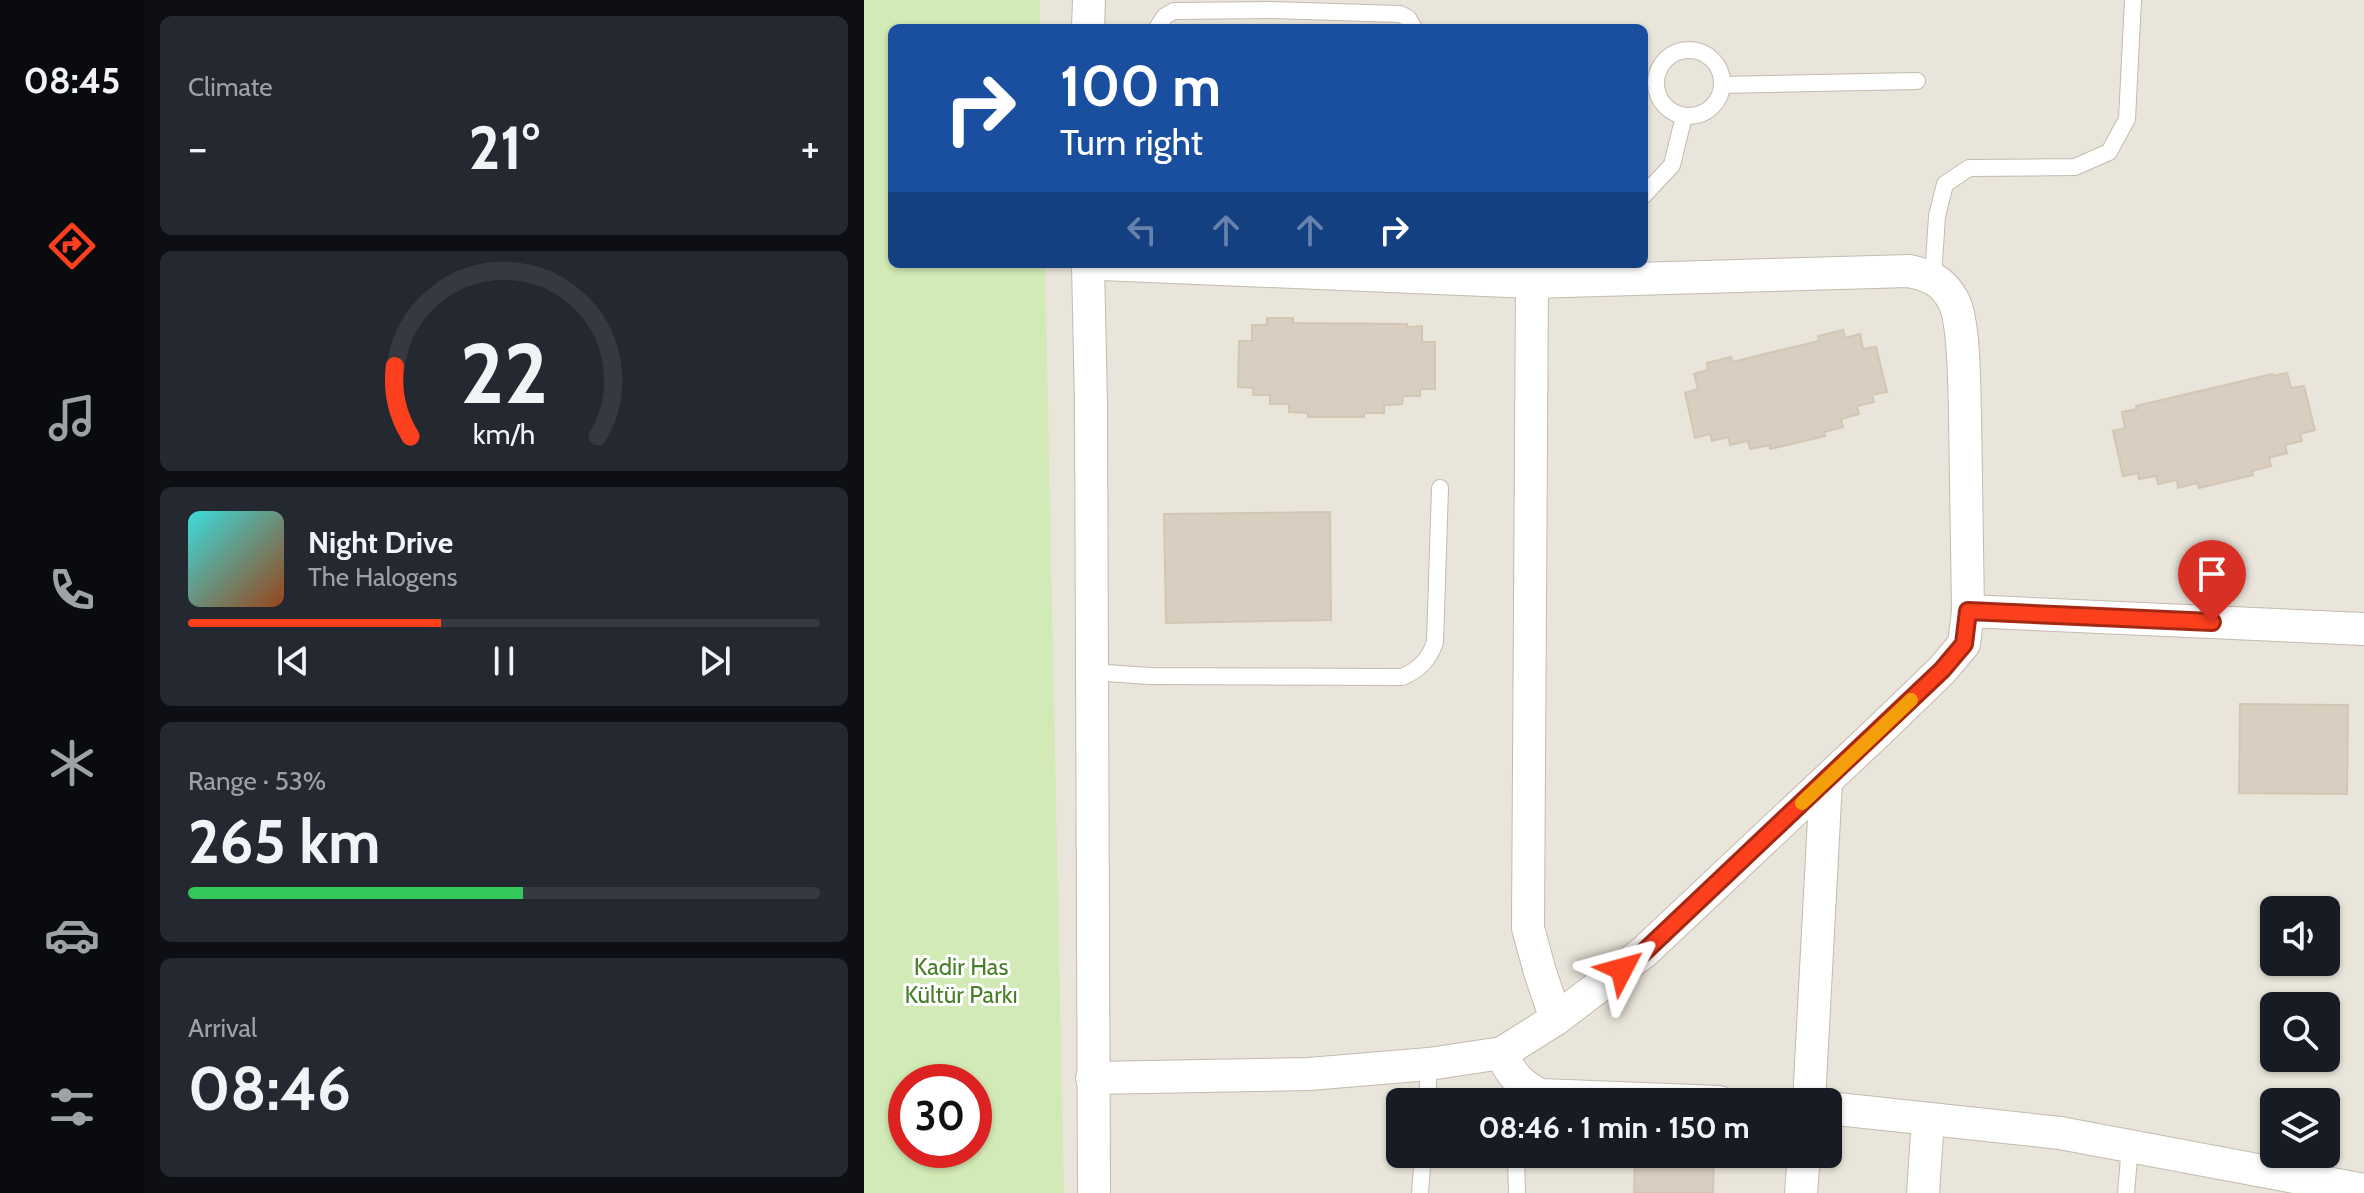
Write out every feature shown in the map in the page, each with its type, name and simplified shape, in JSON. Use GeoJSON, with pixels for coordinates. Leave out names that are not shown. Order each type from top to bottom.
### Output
{"type":"FeatureCollection","features":[{"type":"Feature","properties":{"kind":"street"},"geometry":{"type":"LineString","coordinates":[[1088,24],[1089,0]]}},
{"type":"Feature","properties":{"kind":"street"},"geometry":{"type":"LineString","coordinates":[[1088,268],[1094,1193]]}},
{"type":"Feature","properties":{"kind":"street"},"geometry":{"type":"LineString","coordinates":[[1092,1078],[1309,1074],[1429,1064],[1502,1053],[1556,1019],[1644,952],[1918,694],[1964,644],[1968,611],[1964,371],[1959,314],[1948,292],[1933,278],[1909,271],[1532,273],[1293,268]]}},
{"type":"Feature","properties":{"kind":"street"},"geometry":{"type":"LineString","coordinates":[[1532,273],[1528,928],[1556,1019]]}},
{"type":"Feature","properties":{"kind":"street"},"geometry":{"type":"LineString","coordinates":[[1968,611],[2364,629]]}},
{"type":"Feature","properties":{"kind":"street"},"geometry":{"type":"LineString","coordinates":[[1810,1088],[1826,781]]}},
{"type":"Feature","properties":{"kind":"street"},"geometry":{"type":"LineString","coordinates":[[1502,1053],[1520,1088]]}},
{"type":"Feature","properties":{"kind":"street"},"geometry":{"type":"LineString","coordinates":[[1842,1110],[2060,1133],[2364,1190]]}},
{"type":"Feature","properties":{"kind":"street"},"geometry":{"type":"LineString","coordinates":[[1923,1193],[1928,1119]]}},
{"type":"Feature","properties":{"kind":"street"},"geometry":{"type":"LineString","coordinates":[[1801,1193],[1803,1168]]}},
{"type":"Feature","properties":{"kind":"lane"},"geometry":{"type":"LineString","coordinates":[[1933,278],[1937,216],[1945,184],[1969,168],[2075,167],[2109,152],[2127,119],[2133,0]]}},
{"type":"Feature","properties":{"kind":"lane"},"geometry":{"type":"LineString","coordinates":[[1160,24],[1174,11],[1271,10],[1400,14],[1412,24]]}},
{"type":"Feature","properties":{"kind":"lane"},"geometry":{"type":"LineString","coordinates":[[1684,50],[1696,50],[1715,62],[1721,72],[1722,85],[1719,98],[1710,109],[1698,115],[1684,116],[1662,102],[1656,89],[1657,76],[1662,64],[1672,55],[1684,50]]}},
{"type":"Feature","properties":{"kind":"lane"},"geometry":{"type":"LineString","coordinates":[[1722,85],[1917,81]]}},
{"type":"Feature","properties":{"kind":"lane"},"geometry":{"type":"LineString","coordinates":[[1648,191],[1672,165],[1684,116]]}},
{"type":"Feature","properties":{"kind":"lane"},"geometry":{"type":"LineString","coordinates":[[1091,672],[1150,676],[1402,677],[1411,673],[1427,660],[1435,642],[1440,488]]}},
{"type":"Feature","properties":{"kind":"lane"},"geometry":{"type":"LineString","coordinates":[[1428,1088],[1429,1064]]}},
{"type":"Feature","properties":{"kind":"lane"},"geometry":{"type":"LineString","coordinates":[[2126,1193],[2130,1146]]}},
{"type":"Feature","properties":{"kind":"lane"},"geometry":{"type":"LineString","coordinates":[[1420,1193],[1422,1168]]}},
{"type":"Feature","properties":{"kind":"lane"},"geometry":{"type":"LineString","coordinates":[[1516,1168],[1517,1193]]}},
{"type":"Feature","properties":{"kind":"shaded area"},"geometry":{"type":"Polygon","coordinates":[[[864,0],[2364,0],[2364,1193],[864,1193],[864,0]]]}},
{"type":"Feature","properties":{"kind":"green space","name":"Kadir Has Kültür Parkı"},"geometry":{"type":"Polygon","coordinates":[[[864,0],[1040,0],[1040,24],[888,24],[888,268],[1045,268],[1064,1193],[864,1193],[864,0]]]}},
{"type":"Feature","properties":{"kind":"building"},"geometry":{"type":"Polygon","coordinates":[[[1267,318],[1293,318],[1293,323],[1422,326],[1422,342],[1435,342],[1435,389],[1420,389],[1420,396],[1403,396],[1402,404],[1384,405],[1384,413],[1364,413],[1364,417],[1308,417],[1308,413],[1289,412],[1289,404],[1270,404],[1270,395],[1253,395],[1253,388],[1238,387],[1239,341],[1252,341],[1252,325],[1267,325],[1267,318]]]}},
{"type":"Feature","properties":{"kind":"building"},"geometry":{"type":"Polygon","coordinates":[[[1843,330],[1845,338],[1860,334],[1863,349],[1876,347],[1887,392],[1872,395],[1874,402],[1857,406],[1859,414],[1841,419],[1843,427],[1824,432],[1825,436],[1770,449],[1770,445],[1750,449],[1748,441],[1730,445],[1728,437],[1712,441],[1710,434],[1695,438],[1685,393],[1698,389],[1694,374],[1708,370],[1707,363],[1731,357],[1733,362],[1819,341],[1818,336],[1843,330]]]}},
{"type":"Feature","properties":{"kind":"building"},"geometry":{"type":"Polygon","coordinates":[[[2287,373],[2291,388],[2304,386],[2315,430],[2300,434],[2302,441],[2285,445],[2287,453],[2269,458],[2271,466],[2252,471],[2253,475],[2199,488],[2197,483],[2178,488],[2177,480],[2158,484],[2156,476],[2139,479],[2138,473],[2123,476],[2113,431],[2125,428],[2122,412],[2137,409],[2136,406],[2287,373]]]}},
{"type":"Feature","properties":{"kind":"building"},"geometry":{"type":"Polygon","coordinates":[[[1330,512],[1331,620],[1166,623],[1164,514],[1330,512]]]}},
{"type":"Feature","properties":{"kind":"building"},"geometry":{"type":"Polygon","coordinates":[[[2240,704],[2348,705],[2347,794],[2239,793],[2240,704]]]}},
{"type":"Feature","properties":{"kind":"building"},"geometry":{"type":"Polygon","coordinates":[[[1635,1168],[1714,1168],[1713,1193],[1634,1193],[1635,1168]]]}},
{"type":"Feature","properties":{"kind":"slow traffic"},"geometry":{"type":"LineString","coordinates":[[1802,803],[1911,700]]}},
{"type":"Feature","properties":{"kind":"route"},"geometry":{"type":"LineString","coordinates":[[1622,969],[1644,952],[1942,670],[1964,644],[1968,611],[2212,622]]}}]}
